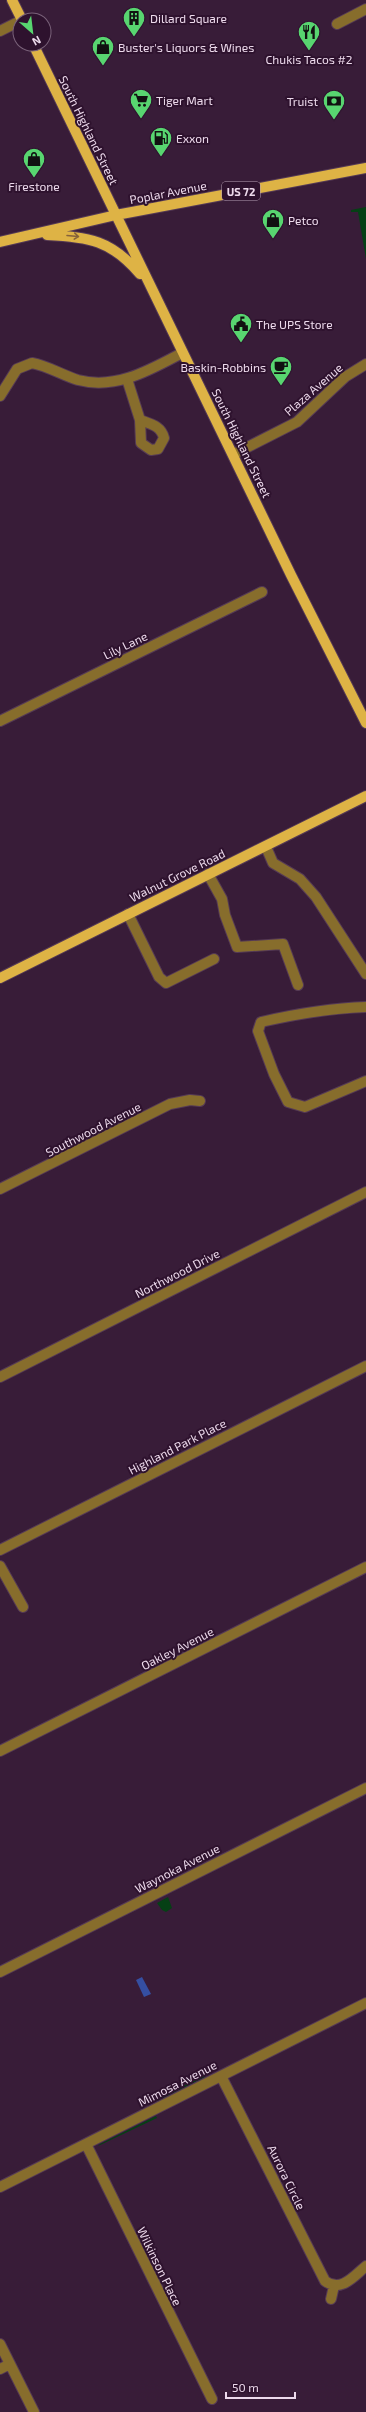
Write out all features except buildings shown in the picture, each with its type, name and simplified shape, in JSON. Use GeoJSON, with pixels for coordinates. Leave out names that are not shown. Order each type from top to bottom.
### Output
{"type":"FeatureCollection","features":[{"type":"Feature","properties":{"kind":"main road"},"geometry":{"type":"LineString","coordinates":[[12,0],[17,12]]}},
{"type":"Feature","properties":{"kind":"main road","name":"South Highland Street"},"geometry":{"type":"LineString","coordinates":[[37,52],[182,353],[234,454],[291,575],[366,723]]}},
{"type":"Feature","properties":{"kind":"main road","name":"Poplar Avenue"},"geometry":{"type":"LineString","coordinates":[[0,242],[116,215],[366,168]]}},
{"type":"Feature","properties":{"kind":"main road"},"geometry":{"type":"LineString","coordinates":[[35,234],[74,236],[98,241],[125,258],[151,288]]}},
{"type":"Feature","properties":{"kind":"main road","name":"Walnut Grove Road"},"geometry":{"type":"LineString","coordinates":[[0,978],[366,796]]}},
{"type":"Feature","properties":{"kind":"street"},"geometry":{"type":"LineString","coordinates":[[337,24],[366,9]]}},
{"type":"Feature","properties":{"kind":"street"},"geometry":{"type":"LineString","coordinates":[[0,31],[12,25]]}},
{"type":"Feature","properties":{"kind":"street"},"geometry":{"type":"LineString","coordinates":[[0,396],[3,382],[17,369],[32,363],[85,381],[116,382],[127,379],[182,353]]}},
{"type":"Feature","properties":{"kind":"street","name":"Plaza Avenue"},"geometry":{"type":"LineString","coordinates":[[234,454],[297,422],[345,377],[366,364]]}},
{"type":"Feature","properties":{"kind":"street"},"geometry":{"type":"LineString","coordinates":[[127,379],[140,420]]}},
{"type":"Feature","properties":{"kind":"street","name":"Lily Lane"},"geometry":{"type":"LineString","coordinates":[[0,721],[262,592]]}},
{"type":"Feature","properties":{"kind":"street"},"geometry":{"type":"LineString","coordinates":[[266,847],[273,863],[300,879],[316,897],[366,974]]}},
{"type":"Feature","properties":{"kind":"street"},"geometry":{"type":"LineString","coordinates":[[208,874],[222,899],[225,915],[237,946],[283,944],[298,985]]}},
{"type":"Feature","properties":{"kind":"street"},"geometry":{"type":"LineString","coordinates":[[128,914],[159,977],[166,983],[214,959]]}},
{"type":"Feature","properties":{"kind":"street"},"geometry":{"type":"LineString","coordinates":[[366,1007],[322,1010],[289,1015],[261,1022],[258,1031],[274,1074],[288,1102],[305,1107],[366,1081]]}},
{"type":"Feature","properties":{"kind":"street","name":"Southwood Avenue"},"geometry":{"type":"LineString","coordinates":[[0,1189],[170,1104],[190,1100],[200,1101]]}},
{"type":"Feature","properties":{"kind":"street","name":"Northwood Drive"},"geometry":{"type":"LineString","coordinates":[[0,1377],[366,1192]]}},
{"type":"Feature","properties":{"kind":"street","name":"Highland Park Place"},"geometry":{"type":"LineString","coordinates":[[0,1550],[366,1366]]}},
{"type":"Feature","properties":{"kind":"street"},"geometry":{"type":"LineString","coordinates":[[0,1566],[22,1607]]}},
{"type":"Feature","properties":{"kind":"street","name":"Oakley Avenue"},"geometry":{"type":"LineString","coordinates":[[0,1751],[366,1567]]}},
{"type":"Feature","properties":{"kind":"street","name":"Waynoka Avenue"},"geometry":{"type":"LineString","coordinates":[[0,1972],[366,1788]]}},
{"type":"Feature","properties":{"kind":"street","name":"Mimosa Avenue"},"geometry":{"type":"LineString","coordinates":[[0,2187],[366,2003]]}},
{"type":"Feature","properties":{"kind":"street","name":"Aurora Circle"},"geometry":{"type":"LineString","coordinates":[[221,2076],[322,2277],[334,2286]]}},
{"type":"Feature","properties":{"kind":"street","name":"Wilkinson Place"},"geometry":{"type":"LineString","coordinates":[[86,2144],[212,2399]]}},
{"type":"Feature","properties":{"kind":"street"},"geometry":{"type":"LineString","coordinates":[[331,2299],[334,2286],[348,2282],[366,2266]]}},
{"type":"Feature","properties":{"kind":"street"},"geometry":{"type":"LineString","coordinates":[[0,2344],[34,2412]]}},
{"type":"Feature","properties":{"kind":"street"},"geometry":{"type":"LineString","coordinates":[[0,2369],[10,2364]]}},
{"type":"Feature","properties":{"kind":"green space"},"geometry":{"type":"Polygon","coordinates":[[[366,207],[366,259],[358,212],[351,212],[351,210],[366,207]]]}},
{"type":"Feature","properties":{"kind":"green space"},"geometry":{"type":"Polygon","coordinates":[[[168,1897],[172,1908],[166,1912],[162,1910],[157,1903],[168,1897]]]}},
{"type":"Feature","properties":{"kind":"green space"},"geometry":{"type":"Polygon","coordinates":[[[205,2075],[205,2077],[155,2102],[154,2100],[205,2075]]]}},
{"type":"Feature","properties":{"kind":"green space"},"geometry":{"type":"Polygon","coordinates":[[[156,2116],[157,2118],[98,2146],[100,2144],[156,2116]]]}},
{"type":"Feature","properties":{"kind":"water"},"geometry":{"type":"Polygon","coordinates":[[[142,1977],[151,1994],[144,1997],[136,1980],[142,1977]]]}},
{"type":"Feature","properties":{"kind":"place","name":"Dillard Square"},"geometry":{"type":"Point","coordinates":[134,38]}},
{"type":"Feature","properties":{"kind":"place","name":"Chukis Tacos #2"},"geometry":{"type":"Point","coordinates":[309,52]}},
{"type":"Feature","properties":{"kind":"place","name":"Buster's Liquors & Wines"},"geometry":{"type":"Point","coordinates":[103,66]}},
{"type":"Feature","properties":{"kind":"place","name":"Tiger Mart"},"geometry":{"type":"Point","coordinates":[141,120]}},
{"type":"Feature","properties":{"kind":"place","name":"Truist"},"geometry":{"type":"Point","coordinates":[334,120]}},
{"type":"Feature","properties":{"kind":"place","name":"Exxon"},"geometry":{"type":"Point","coordinates":[161,158]}},
{"type":"Feature","properties":{"kind":"place","name":"Firestone"},"geometry":{"type":"Point","coordinates":[34,178]}},
{"type":"Feature","properties":{"kind":"place","name":"Petco"},"geometry":{"type":"Point","coordinates":[273,240]}},
{"type":"Feature","properties":{"kind":"place","name":"The UPS Store"},"geometry":{"type":"Point","coordinates":[241,344]}},
{"type":"Feature","properties":{"kind":"place","name":"Baskin-Robbins"},"geometry":{"type":"Point","coordinates":[281,386]}}]}
